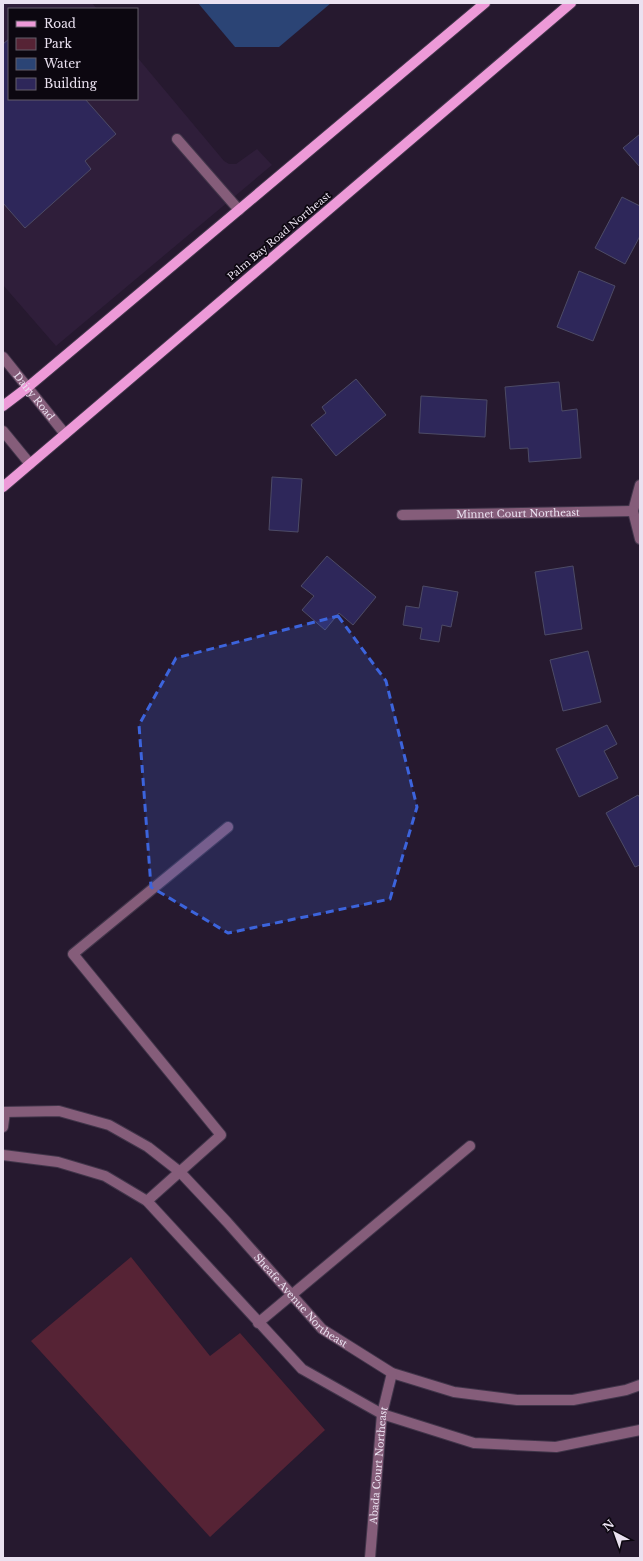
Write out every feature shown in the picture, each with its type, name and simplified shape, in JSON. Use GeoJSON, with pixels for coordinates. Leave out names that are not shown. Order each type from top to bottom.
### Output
{"type":"FeatureCollection","features":[{"type":"Feature","properties":{"kind":"main road"},"geometry":{"type":"LineString","coordinates":[[3,406],[28,387],[485,3]]}},
{"type":"Feature","properties":{"kind":"main road","name":"Palm Bay Road Northeast"},"geometry":{"type":"LineString","coordinates":[[3,487],[570,3]]}},
{"type":"Feature","properties":{"kind":"street"},"geometry":{"type":"LineString","coordinates":[[177,139],[239,210]]}},
{"type":"Feature","properties":{"kind":"street","name":"Dairy Road"},"geometry":{"type":"LineString","coordinates":[[3,357],[65,434]]}},
{"type":"Feature","properties":{"kind":"street"},"geometry":{"type":"LineString","coordinates":[[3,431],[30,464]]}},
{"type":"Feature","properties":{"kind":"street"},"geometry":{"type":"LineString","coordinates":[[640,485],[633,511],[640,539]]}},
{"type":"Feature","properties":{"kind":"street","name":"Minnet Court Northeast"},"geometry":{"type":"LineString","coordinates":[[402,515],[633,511]]}},
{"type":"Feature","properties":{"kind":"street"},"geometry":{"type":"LineString","coordinates":[[148,1201],[221,1135],[73,954],[228,827]]}},
{"type":"Feature","properties":{"kind":"street","name":"Sheafe Avenue Northeast"},"geometry":{"type":"LineString","coordinates":[[4,1112],[59,1111],[109,1125],[148,1147],[180,1172],[227,1222],[322,1329],[392,1373],[454,1392],[517,1400],[573,1400],[626,1390],[640,1385]]}},
{"type":"Feature","properties":{"kind":"street"},"geometry":{"type":"LineString","coordinates":[[3,1127],[4,1112]]}},
{"type":"Feature","properties":{"kind":"street"},"geometry":{"type":"LineString","coordinates":[[258,1323],[470,1146]]}},
{"type":"Feature","properties":{"kind":"street"},"geometry":{"type":"LineString","coordinates":[[3,1156],[58,1162],[105,1176],[148,1201],[302,1370],[382,1414],[474,1444],[556,1447],[640,1430]]}},
{"type":"Feature","properties":{"kind":"street","name":"Abada Court Northeast"},"geometry":{"type":"LineString","coordinates":[[370,1558],[382,1414],[392,1373]]}},
{"type":"Feature","properties":{"kind":"highlighted area"},"geometry":{"type":"Polygon","coordinates":[[[338,616],[386,681],[417,807],[390,899],[228,933],[151,887],[139,725],[176,658],[338,616]]]}},
{"type":"Feature","properties":{"kind":"shaded area"},"geometry":{"type":"Polygon","coordinates":[[[3,3],[92,3],[96,8],[8,8],[8,100],[138,100],[138,58],[224,161],[229,164],[236,164],[257,149],[272,165],[56,346],[3,285],[3,3]]]}},
{"type":"Feature","properties":{"kind":"green space"},"geometry":{"type":"Polygon","coordinates":[[[131,1257],[210,1356],[240,1333],[325,1430],[210,1537],[31,1341],[131,1257]]]}},
{"type":"Feature","properties":{"kind":"water"},"geometry":{"type":"Polygon","coordinates":[[[198,3],[331,3],[279,47],[235,47],[198,3]]]}},
{"type":"Feature","properties":{"kind":"building"},"geometry":{"type":"Polygon","coordinates":[[[8,40],[8,100],[86,100],[116,134],[85,161],[91,169],[25,228],[3,203],[3,44],[8,40]]]}},
{"type":"Feature","properties":{"kind":"building"},"geometry":{"type":"Polygon","coordinates":[[[640,134],[640,167],[623,148],[640,134]]]}},
{"type":"Feature","properties":{"kind":"building"},"geometry":{"type":"Polygon","coordinates":[[[622,197],[640,206],[640,236],[625,264],[595,248],[622,197]]]}},
{"type":"Feature","properties":{"kind":"building"},"geometry":{"type":"Polygon","coordinates":[[[579,271],[615,286],[593,341],[557,327],[579,271]]]}},
{"type":"Feature","properties":{"kind":"building"},"geometry":{"type":"Polygon","coordinates":[[[356,379],[386,415],[336,456],[311,425],[326,413],[322,407],[356,379]]]}},
{"type":"Feature","properties":{"kind":"building"},"geometry":{"type":"Polygon","coordinates":[[[559,382],[562,411],[577,409],[581,458],[529,462],[528,448],[510,449],[505,387],[559,382]]]}},
{"type":"Feature","properties":{"kind":"building"},"geometry":{"type":"Polygon","coordinates":[[[421,396],[487,400],[485,437],[419,433],[421,396]]]}},
{"type":"Feature","properties":{"kind":"building"},"geometry":{"type":"Polygon","coordinates":[[[272,477],[302,479],[298,532],[269,530],[272,477]]]}},
{"type":"Feature","properties":{"kind":"building"},"geometry":{"type":"Polygon","coordinates":[[[327,556],[376,597],[353,625],[339,613],[325,630],[302,610],[314,596],[301,586],[327,556]]]}},
{"type":"Feature","properties":{"kind":"building"},"geometry":{"type":"Polygon","coordinates":[[[573,566],[582,629],[545,635],[535,572],[573,566]]]}},
{"type":"Feature","properties":{"kind":"building"},"geometry":{"type":"Polygon","coordinates":[[[423,586],[458,592],[451,627],[442,625],[439,642],[420,639],[422,628],[403,625],[406,606],[419,608],[423,586]]]}},
{"type":"Feature","properties":{"kind":"building"},"geometry":{"type":"Polygon","coordinates":[[[588,651],[601,702],[563,711],[550,660],[588,651]]]}},
{"type":"Feature","properties":{"kind":"building"},"geometry":{"type":"Polygon","coordinates":[[[607,725],[617,744],[604,751],[618,778],[579,797],[556,749],[607,725]]]}},
{"type":"Feature","properties":{"kind":"building"},"geometry":{"type":"Polygon","coordinates":[[[638,795],[640,798],[640,865],[635,867],[606,813],[638,795]]]}}]}
